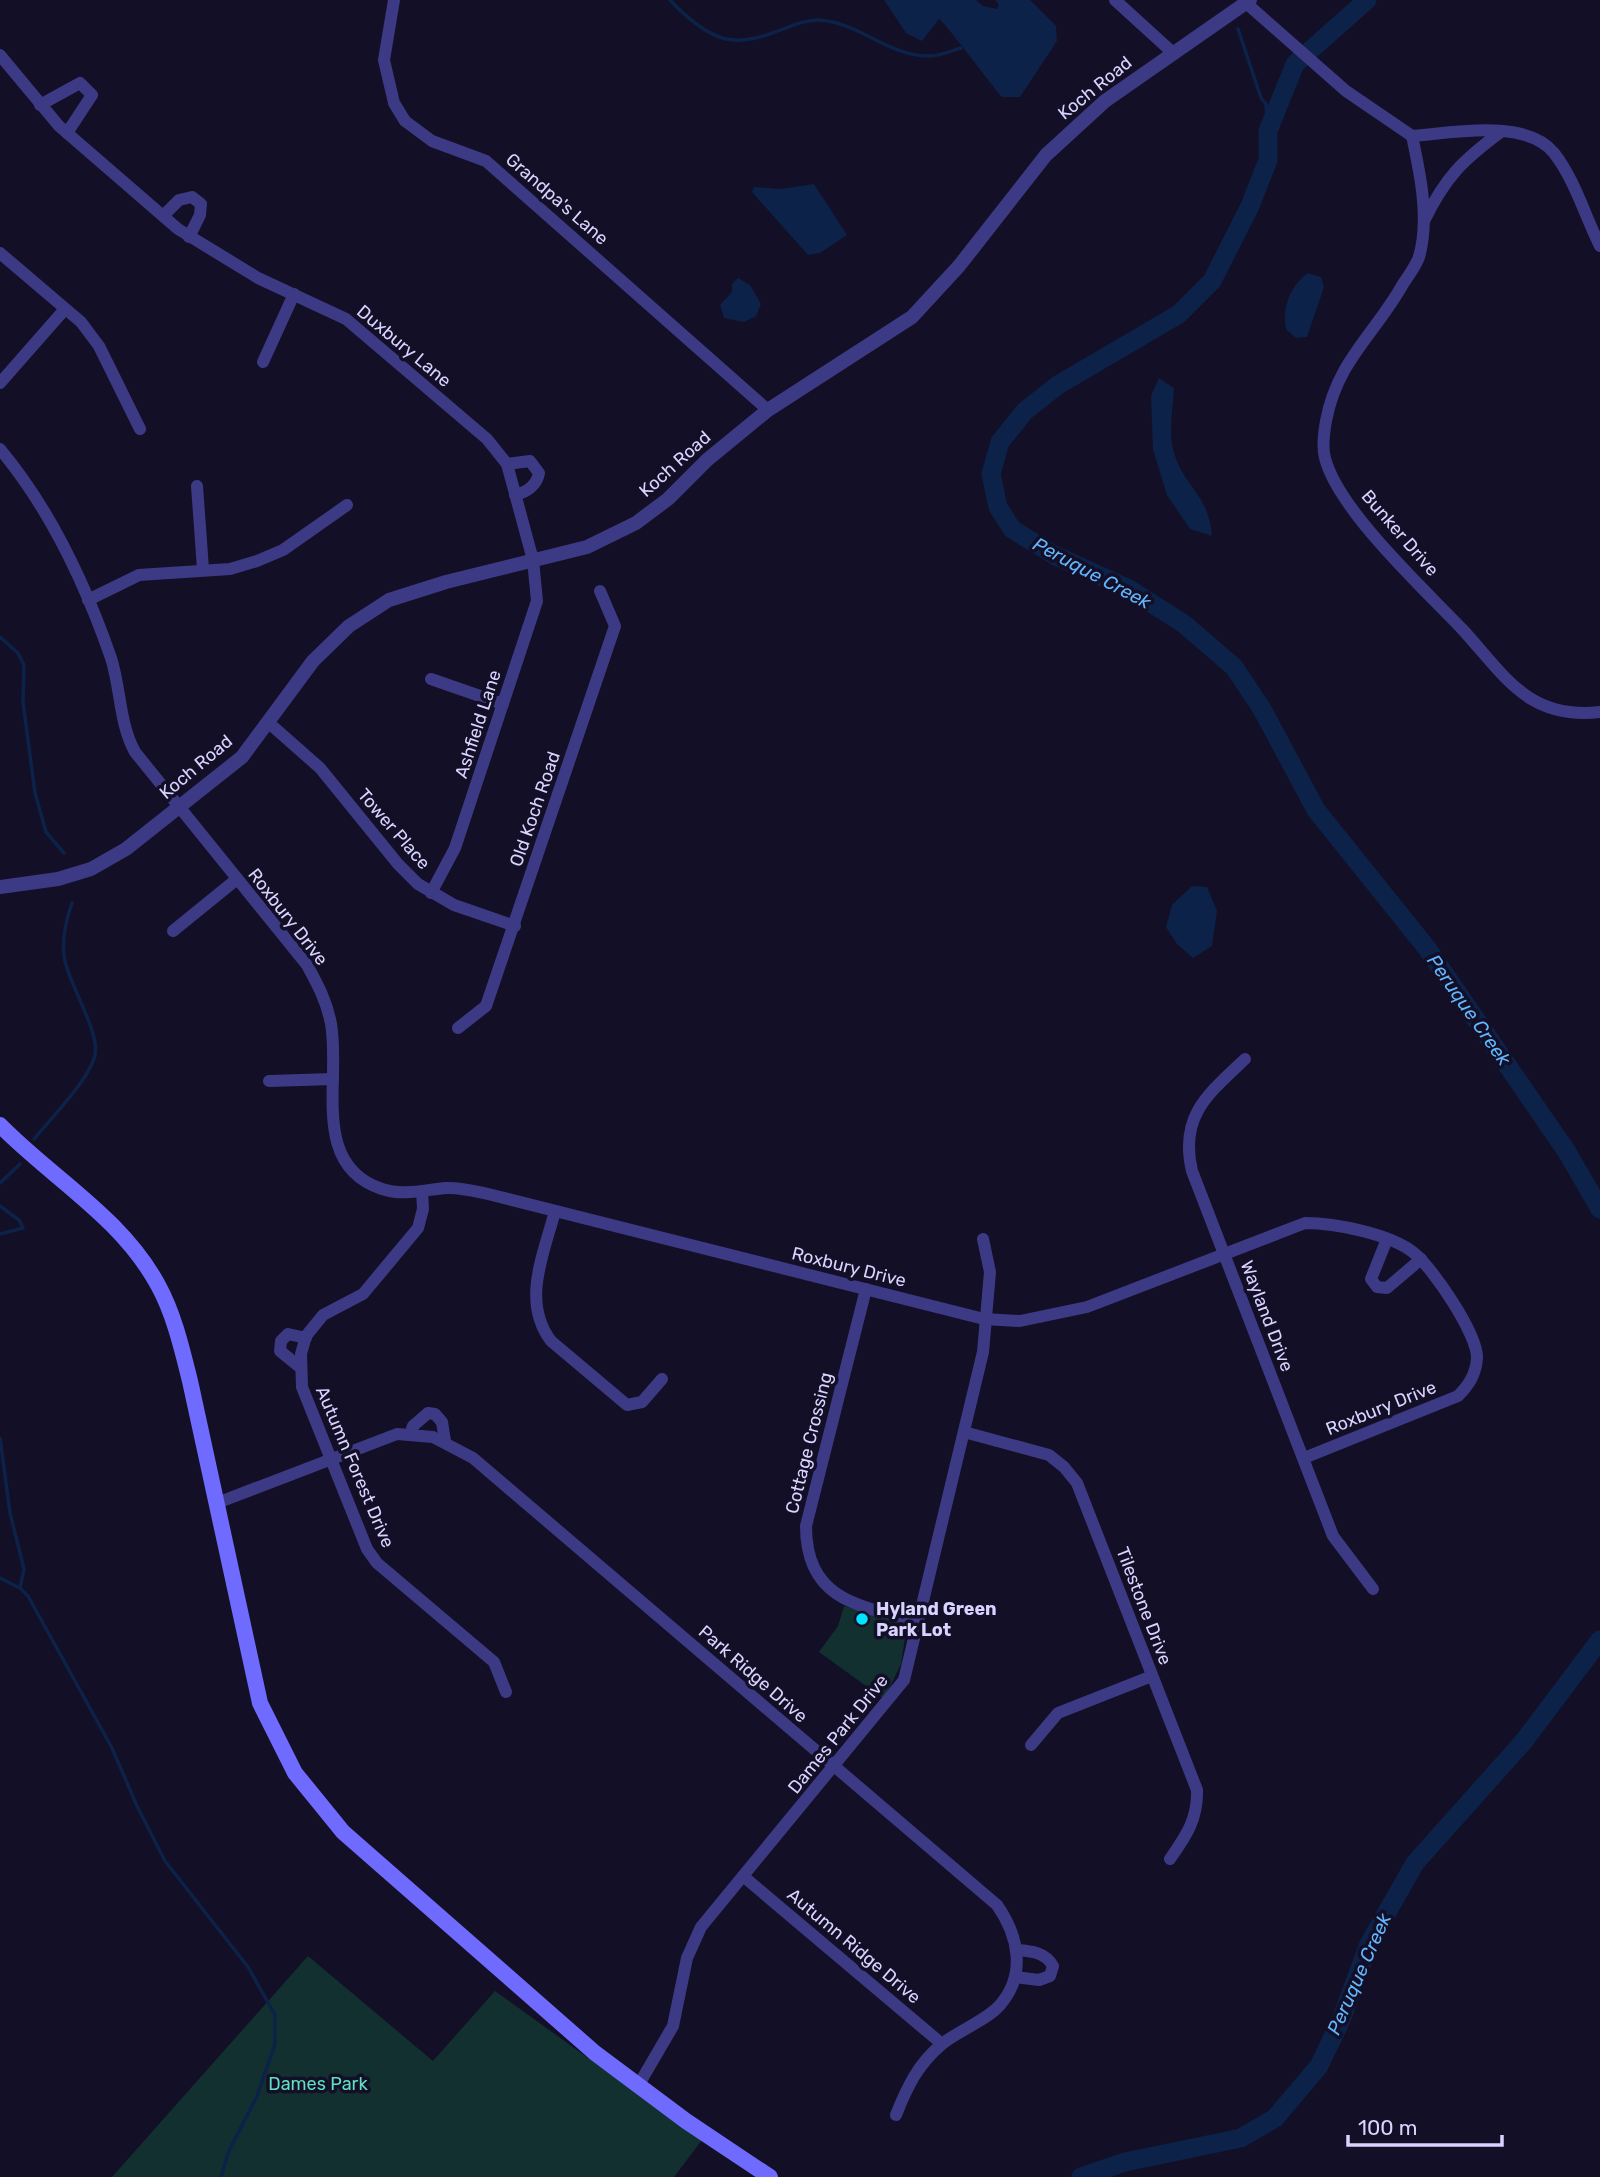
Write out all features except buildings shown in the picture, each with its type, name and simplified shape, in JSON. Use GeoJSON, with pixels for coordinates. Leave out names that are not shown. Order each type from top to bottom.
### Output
{"type":"FeatureCollection","features":[{"type":"Feature","properties":{"kind":"main road"},"geometry":{"type":"LineString","coordinates":[[0,1125],[122,1234],[159,1286],[181,1345],[260,1703],[295,1773],[317,1804],[369,1855],[551,2016],[638,2086],[770,2177]]}},
{"type":"Feature","properties":{"kind":"street","name":"Grandpa's Lane"},"geometry":{"type":"LineString","coordinates":[[394,0],[384,60],[394,103],[405,121],[445,148],[486,161],[768,410]]}},
{"type":"Feature","properties":{"kind":"street"},"geometry":{"type":"LineString","coordinates":[[1115,0],[1172,52]]}},
{"type":"Feature","properties":{"kind":"street","name":"Koch Road"},"geometry":{"type":"LineString","coordinates":[[0,887],[58,879],[91,869],[127,849],[242,757],[313,661],[349,626],[389,600],[446,582],[587,547],[620,533],[668,499],[707,460],[768,410],[912,317],[959,266],[1046,155],[1105,101],[1248,1]]}},
{"type":"Feature","properties":{"kind":"street"},"geometry":{"type":"LineString","coordinates":[[1248,1],[1288,41],[1346,91],[1412,136],[1502,131],[1532,136],[1552,151],[1569,178],[1600,246]]}},
{"type":"Feature","properties":{"kind":"street","name":"Duxbury Lane"},"geometry":{"type":"LineString","coordinates":[[0,55],[40,105],[67,133],[189,237],[241,269],[346,318],[487,439],[507,464],[533,560]]}},
{"type":"Feature","properties":{"kind":"street"},"geometry":{"type":"LineString","coordinates":[[40,105],[69,86],[80,83],[88,88],[92,96],[67,133]]}},
{"type":"Feature","properties":{"kind":"street","name":"Bunker Drive"},"geometry":{"type":"LineString","coordinates":[[1423,224],[1438,192],[1462,161],[1502,131]]}},
{"type":"Feature","properties":{"kind":"street","name":"Bunker Drive"},"geometry":{"type":"LineString","coordinates":[[1412,136],[1420,177],[1423,224],[1419,257],[1399,292],[1338,378],[1324,431],[1325,457],[1339,488],[1359,517],[1474,643],[1495,671],[1527,696],[1551,709],[1581,714],[1600,712]]}},
{"type":"Feature","properties":{"kind":"street"},"geometry":{"type":"LineString","coordinates":[[163,216],[179,200],[192,197],[201,204],[200,215],[189,237]]}},
{"type":"Feature","properties":{"kind":"street"},"geometry":{"type":"LineString","coordinates":[[0,253],[65,309],[99,346],[140,429]]}},
{"type":"Feature","properties":{"kind":"street"},"geometry":{"type":"LineString","coordinates":[[263,362],[294,294]]}},
{"type":"Feature","properties":{"kind":"street"},"geometry":{"type":"LineString","coordinates":[[0,383],[65,309]]}},
{"type":"Feature","properties":{"kind":"street","name":"Roxbury Drive"},"geometry":{"type":"LineString","coordinates":[[0,449],[44,507],[88,600],[117,680],[127,738],[179,807],[307,965],[324,995],[331,1026],[333,1128],[339,1151],[348,1168],[366,1183],[403,1193],[449,1188],[471,1191],[984,1319],[1020,1321],[1087,1307],[1306,1223],[1326,1223],[1387,1239],[1421,1259],[1474,1338],[1477,1356],[1468,1386],[1458,1396],[1304,1458]]}},
{"type":"Feature","properties":{"kind":"street"},"geometry":{"type":"LineString","coordinates":[[507,464],[530,461],[539,473],[538,480],[529,489],[516,495]]}},
{"type":"Feature","properties":{"kind":"street"},"geometry":{"type":"LineString","coordinates":[[197,485],[203,569]]}},
{"type":"Feature","properties":{"kind":"street"},"geometry":{"type":"LineString","coordinates":[[88,600],[139,575],[230,569],[283,550],[347,505]]}},
{"type":"Feature","properties":{"kind":"street","name":"Ashfield Lane"},"geometry":{"type":"LineString","coordinates":[[430,893],[455,848],[537,601],[533,560]]}},
{"type":"Feature","properties":{"kind":"street","name":"Old Koch Road"},"geometry":{"type":"LineString","coordinates":[[458,1028],[486,1006],[615,626],[600,591]]}},
{"type":"Feature","properties":{"kind":"street"},"geometry":{"type":"LineString","coordinates":[[430,679],[503,704]]}},
{"type":"Feature","properties":{"kind":"street","name":"Tower Place"},"geometry":{"type":"LineString","coordinates":[[269,723],[320,768],[398,864],[430,893],[515,926]]}},
{"type":"Feature","properties":{"kind":"street"},"geometry":{"type":"LineString","coordinates":[[173,931],[237,879]]}},
{"type":"Feature","properties":{"kind":"street","name":"Wayland Drive"},"geometry":{"type":"LineString","coordinates":[[1245,1059],[1201,1103],[1191,1122],[1188,1144],[1192,1171],[1333,1536],[1373,1589]]}},
{"type":"Feature","properties":{"kind":"street"},"geometry":{"type":"LineString","coordinates":[[269,1081],[333,1080]]}},
{"type":"Feature","properties":{"kind":"street","name":"Autumn Forest Drive"},"geometry":{"type":"LineString","coordinates":[[422,1191],[423,1209],[418,1228],[363,1294],[323,1315],[306,1338],[301,1368],[302,1387],[367,1549],[377,1563],[494,1662],[506,1692]]}},
{"type":"Feature","properties":{"kind":"street"},"geometry":{"type":"LineString","coordinates":[[555,1210],[534,1295],[536,1316],[542,1330],[551,1341],[626,1405],[642,1402],[662,1379]]}},
{"type":"Feature","properties":{"kind":"street","name":"Dames Park Drive"},"geometry":{"type":"LineString","coordinates":[[638,2086],[673,2026],[693,1942],[701,1927],[904,1680],[983,1352],[990,1272],[983,1239]]}},
{"type":"Feature","properties":{"kind":"street"},"geometry":{"type":"LineString","coordinates":[[1387,1239],[1371,1279],[1377,1287],[1387,1288],[1421,1259]]}},
{"type":"Feature","properties":{"kind":"street","name":"Cottage Crossing"},"geometry":{"type":"LineString","coordinates":[[866,1289],[806,1526],[808,1554],[820,1577],[840,1598],[862,1608],[919,1620]]}},
{"type":"Feature","properties":{"kind":"street","name":"Autumn Forest Drive"},"geometry":{"type":"LineString","coordinates":[[301,1368],[280,1351],[281,1341],[288,1335],[297,1334],[306,1338]]}},
{"type":"Feature","properties":{"kind":"street","name":"Park Ridge Drive"},"geometry":{"type":"LineString","coordinates":[[411,1435],[420,1418],[428,1413],[435,1414],[442,1422],[445,1441]]}},
{"type":"Feature","properties":{"kind":"street","name":"Tilestone Drive"},"geometry":{"type":"LineString","coordinates":[[964,1432],[1049,1455],[1064,1466],[1077,1483],[1197,1790],[1197,1808],[1190,1830],[1170,1859]]}},
{"type":"Feature","properties":{"kind":"street","name":"Park Ridge Drive"},"geometry":{"type":"LineString","coordinates":[[217,1503],[397,1434],[445,1441],[473,1458],[997,1906],[1012,1927],[1017,1950],[1015,1977],[1000,2006],[942,2044],[911,2076],[895,2115]]}},
{"type":"Feature","properties":{"kind":"street"},"geometry":{"type":"LineString","coordinates":[[1031,1745],[1058,1713],[1152,1676]]}},
{"type":"Feature","properties":{"kind":"street","name":"Autumn Ridge Drive"},"geometry":{"type":"LineString","coordinates":[[743,1876],[942,2044]]}},
{"type":"Feature","properties":{"kind":"street"},"geometry":{"type":"LineString","coordinates":[[1015,1977],[1039,1980],[1050,1976],[1053,1966],[1045,1956],[1033,1951],[1017,1950]]}},
{"type":"Feature","properties":{"kind":"green space"},"geometry":{"type":"Polygon","coordinates":[[[844,1606],[900,1622],[906,1632],[901,1664],[884,1699],[819,1652],[838,1626],[844,1606]]]}},
{"type":"Feature","properties":{"kind":"green space","name":"Dames Park"},"geometry":{"type":"Polygon","coordinates":[[[308,1956],[433,2061],[495,1991],[702,2140],[674,2177],[112,2177],[308,1956]]]}},
{"type":"Feature","properties":{"kind":"water"},"geometry":{"type":"Polygon","coordinates":[[[884,0],[976,0],[983,6],[997,9],[999,5],[995,0],[1030,0],[1056,26],[1057,41],[1020,97],[1002,97],[939,19],[922,41],[906,33],[884,0]]]}},
{"type":"Feature","properties":{"kind":"water"},"geometry":{"type":"Polygon","coordinates":[[[814,184],[847,235],[820,253],[808,255],[752,192],[754,187],[781,189],[814,184]]]}},
{"type":"Feature","properties":{"kind":"water"},"geometry":{"type":"Polygon","coordinates":[[[1308,273],[1321,277],[1324,287],[1307,337],[1296,338],[1286,329],[1286,305],[1296,284],[1308,273]]]}},
{"type":"Feature","properties":{"kind":"water"},"geometry":{"type":"Polygon","coordinates":[[[738,278],[750,285],[761,304],[756,316],[744,322],[724,318],[720,305],[732,292],[732,284],[738,278]]]}},
{"type":"Feature","properties":{"kind":"water"},"geometry":{"type":"Polygon","coordinates":[[[1159,378],[1174,388],[1172,446],[1184,475],[1202,501],[1212,536],[1190,529],[1167,495],[1153,450],[1151,396],[1159,378]]]}},
{"type":"Feature","properties":{"kind":"water"},"geometry":{"type":"Polygon","coordinates":[[[1192,886],[1207,887],[1217,911],[1212,946],[1193,958],[1177,944],[1166,927],[1172,905],[1192,886]]]}},
{"type":"Feature","properties":{"kind":"waterway"},"geometry":{"type":"LineString","coordinates":[[670,0],[703,29],[726,39],[752,39],[819,20],[834,22],[887,46],[915,55],[934,56],[961,48]]}},
{"type":"Feature","properties":{"kind":"waterway","name":"Peruque Creek"},"geometry":{"type":"LineString","coordinates":[[1367,0],[1295,64],[1268,131],[1268,160],[1250,206],[1212,281],[1179,314],[1058,385],[1025,411],[1000,442],[991,474],[998,507],[1012,529],[1054,555],[1129,589],[1184,624],[1234,667],[1262,709],[1316,810],[1426,947],[1567,1152],[1600,1209]]}},
{"type":"Feature","properties":{"kind":"waterway"},"geometry":{"type":"LineString","coordinates":[[1238,29],[1261,98],[1266,104],[1268,131]]}},
{"type":"Feature","properties":{"kind":"waterway"},"geometry":{"type":"LineString","coordinates":[[0,637],[18,653],[24,665],[23,702],[35,793],[46,832],[64,853]]}},
{"type":"Feature","properties":{"kind":"waterway"},"geometry":{"type":"LineString","coordinates":[[34,1139],[78,1087],[95,1055],[93,1033],[64,956],[65,929],[72,903]]}},
{"type":"Feature","properties":{"kind":"waterway"},"geometry":{"type":"LineString","coordinates":[[0,1183],[20,1164]]}},
{"type":"Feature","properties":{"kind":"waterway"},"geometry":{"type":"LineString","coordinates":[[0,1206],[19,1220],[23,1228],[0,1234]]}},
{"type":"Feature","properties":{"kind":"waterway"},"geometry":{"type":"LineString","coordinates":[[0,1438],[10,1513],[24,1569],[20,1588]]}},
{"type":"Feature","properties":{"kind":"waterway"},"geometry":{"type":"LineString","coordinates":[[0,1578],[20,1588],[28,1596],[112,1748],[165,1861],[248,1967],[275,2015],[275,2044],[257,2096],[228,2153],[221,2177]]}},
{"type":"Feature","properties":{"kind":"waterway","name":"Peruque Creek"},"geometry":{"type":"LineString","coordinates":[[1081,2177],[1125,2162],[1241,2138],[1275,2118],[1319,2066],[1341,2020],[1369,1944],[1415,1863],[1524,1741],[1600,1640]]}},
{"type":"Feature","properties":{"kind":"place","name":"Hyland Green Park Lot"},"geometry":{"type":"Point","coordinates":[862,1619]}}]}
